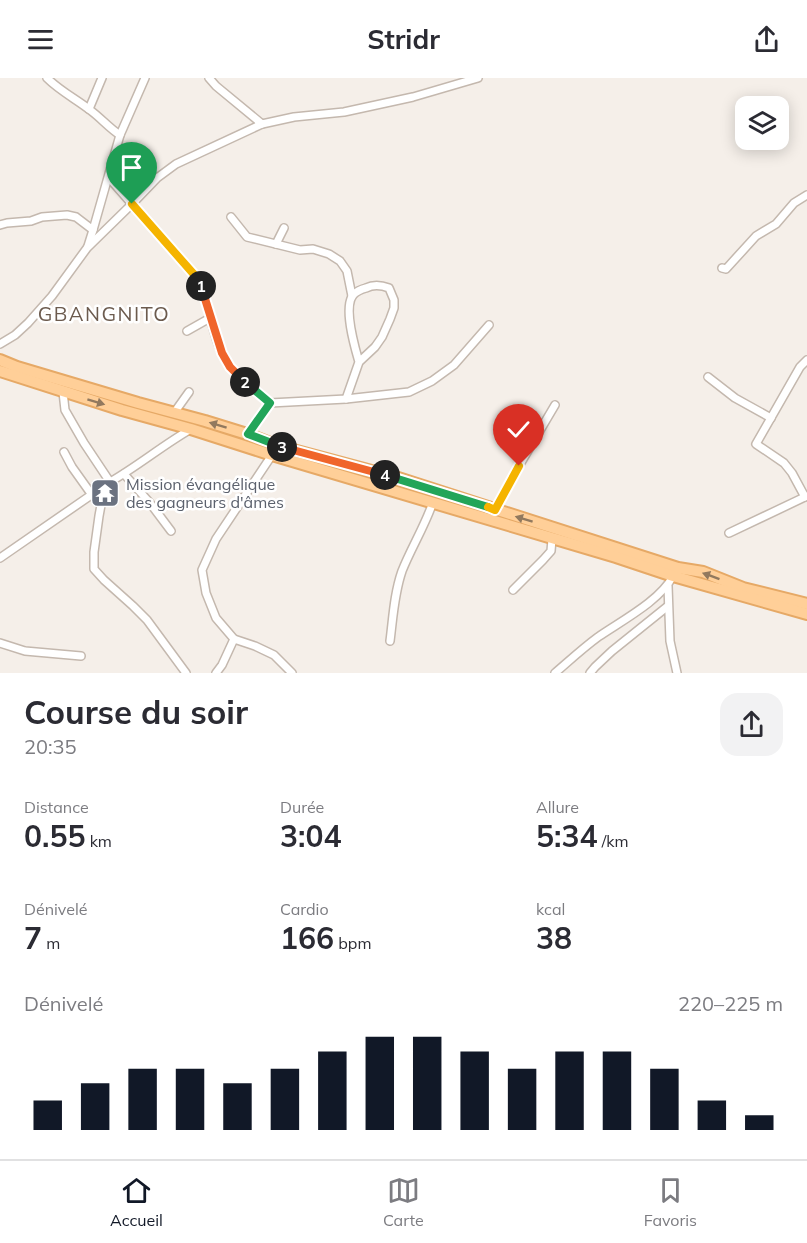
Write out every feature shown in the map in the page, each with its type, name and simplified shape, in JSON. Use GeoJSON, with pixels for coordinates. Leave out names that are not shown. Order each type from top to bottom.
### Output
{"type":"FeatureCollection","features":[{"type":"Feature","properties":{"kind":"main road"},"geometry":{"type":"LineString","coordinates":[[0,360],[174,419],[191,429],[272,455],[616,557],[670,581],[807,615]]}},
{"type":"Feature","properties":{"kind":"main road"},"geometry":{"type":"LineString","coordinates":[[0,371],[63,392],[174,419],[205,421],[278,446],[398,478],[678,568],[703,572],[743,588],[807,604]]}},
{"type":"Feature","properties":{"kind":"street"},"geometry":{"type":"LineString","coordinates":[[46,78],[120,135]]}},
{"type":"Feature","properties":{"kind":"street"},"geometry":{"type":"LineString","coordinates":[[89,109],[102,78]]}},
{"type":"Feature","properties":{"kind":"street"},"geometry":{"type":"LineString","coordinates":[[87,248],[120,135],[145,78]]}},
{"type":"Feature","properties":{"kind":"street"},"geometry":{"type":"LineString","coordinates":[[209,78],[262,124]]}},
{"type":"Feature","properties":{"kind":"street"},"geometry":{"type":"LineString","coordinates":[[0,345],[28,323],[52,296],[87,248],[157,178],[176,164],[262,124],[294,117],[344,112],[413,97],[478,78]]}},
{"type":"Feature","properties":{"kind":"street"},"geometry":{"type":"LineString","coordinates":[[109,178],[198,279],[222,353],[230,367],[270,403],[346,399],[409,392],[432,381],[454,365],[489,325]]}},
{"type":"Feature","properties":{"kind":"street"},"geometry":{"type":"LineString","coordinates":[[722,268],[726,269],[756,236],[776,224],[794,203],[807,195]]}},
{"type":"Feature","properties":{"kind":"street"},"geometry":{"type":"LineString","coordinates":[[0,225],[67,215],[76,217],[93,230]]}},
{"type":"Feature","properties":{"kind":"street"},"geometry":{"type":"LineString","coordinates":[[231,217],[247,237],[300,250],[313,249],[329,254],[340,261],[347,272],[352,296],[350,327],[359,362]]}},
{"type":"Feature","properties":{"kind":"street"},"geometry":{"type":"LineString","coordinates":[[276,244],[284,228]]}},
{"type":"Feature","properties":{"kind":"street"},"geometry":{"type":"LineString","coordinates":[[346,399],[359,362],[382,337],[394,308],[394,300],[389,288],[380,285],[361,289],[352,296]]}},
{"type":"Feature","properties":{"kind":"street"},"geometry":{"type":"LineString","coordinates":[[187,330],[210,318]]}},
{"type":"Feature","properties":{"kind":"street"},"geometry":{"type":"LineString","coordinates":[[729,533],[806,496],[784,463],[756,444],[800,368],[807,360]]}},
{"type":"Feature","properties":{"kind":"street"},"geometry":{"type":"LineString","coordinates":[[708,377],[735,398],[771,418]]}},
{"type":"Feature","properties":{"kind":"street"},"geometry":{"type":"LineString","coordinates":[[63,392],[65,410],[110,482]]}},
{"type":"Feature","properties":{"kind":"street"},"geometry":{"type":"LineString","coordinates":[[176,438],[174,419],[189,392]]}},
{"type":"Feature","properties":{"kind":"street"},"geometry":{"type":"LineString","coordinates":[[248,434],[270,403]]}},
{"type":"Feature","properties":{"kind":"street"},"geometry":{"type":"LineString","coordinates":[[495,510],[555,405]]}},
{"type":"Feature","properties":{"kind":"street"},"geometry":{"type":"LineString","coordinates":[[0,558],[191,429]]}},
{"type":"Feature","properties":{"kind":"street"},"geometry":{"type":"LineString","coordinates":[[64,452],[92,495]]}},
{"type":"Feature","properties":{"kind":"street"},"geometry":{"type":"LineString","coordinates":[[272,455],[216,539],[202,570],[206,593],[216,618],[234,639],[274,655],[292,673]]}},
{"type":"Feature","properties":{"kind":"street"},"geometry":{"type":"LineString","coordinates":[[124,474],[171,531]]}},
{"type":"Feature","properties":{"kind":"street"},"geometry":{"type":"LineString","coordinates":[[110,482],[101,505],[94,552],[94,569],[147,620],[186,673]]}},
{"type":"Feature","properties":{"kind":"street"},"geometry":{"type":"LineString","coordinates":[[390,641],[400,580],[433,502]]}},
{"type":"Feature","properties":{"kind":"street"},"geometry":{"type":"LineString","coordinates":[[513,590],[550,551],[552,539]]}},
{"type":"Feature","properties":{"kind":"street"},"geometry":{"type":"LineString","coordinates":[[670,581],[668,606],[670,641],[677,673]]}},
{"type":"Feature","properties":{"kind":"street"},"geometry":{"type":"LineString","coordinates":[[555,673],[599,637],[625,621],[670,581]]}},
{"type":"Feature","properties":{"kind":"street"},"geometry":{"type":"LineString","coordinates":[[590,673],[612,651],[668,606]]}},
{"type":"Feature","properties":{"kind":"street"},"geometry":{"type":"LineString","coordinates":[[216,673],[234,639]]}},
{"type":"Feature","properties":{"kind":"street"},"geometry":{"type":"LineString","coordinates":[[0,642],[25,651],[81,656]]}},
{"type":"Feature","properties":{"kind":"place","name":"Mission évangélique des gagneurs d'âmes"},"geometry":{"type":"Point","coordinates":[105,493]}},
{"type":"Feature","properties":{"kind":"district","name":"GBANGNITO"},"geometry":{"type":"Point","coordinates":[104,313]}},
{"type":"Feature","properties":{"kind":"route"},"geometry":{"type":"LineString","coordinates":[[132,204],[198,279],[222,353],[230,367],[270,403],[248,434],[278,446],[398,478],[495,510],[519,466]]}}]}
